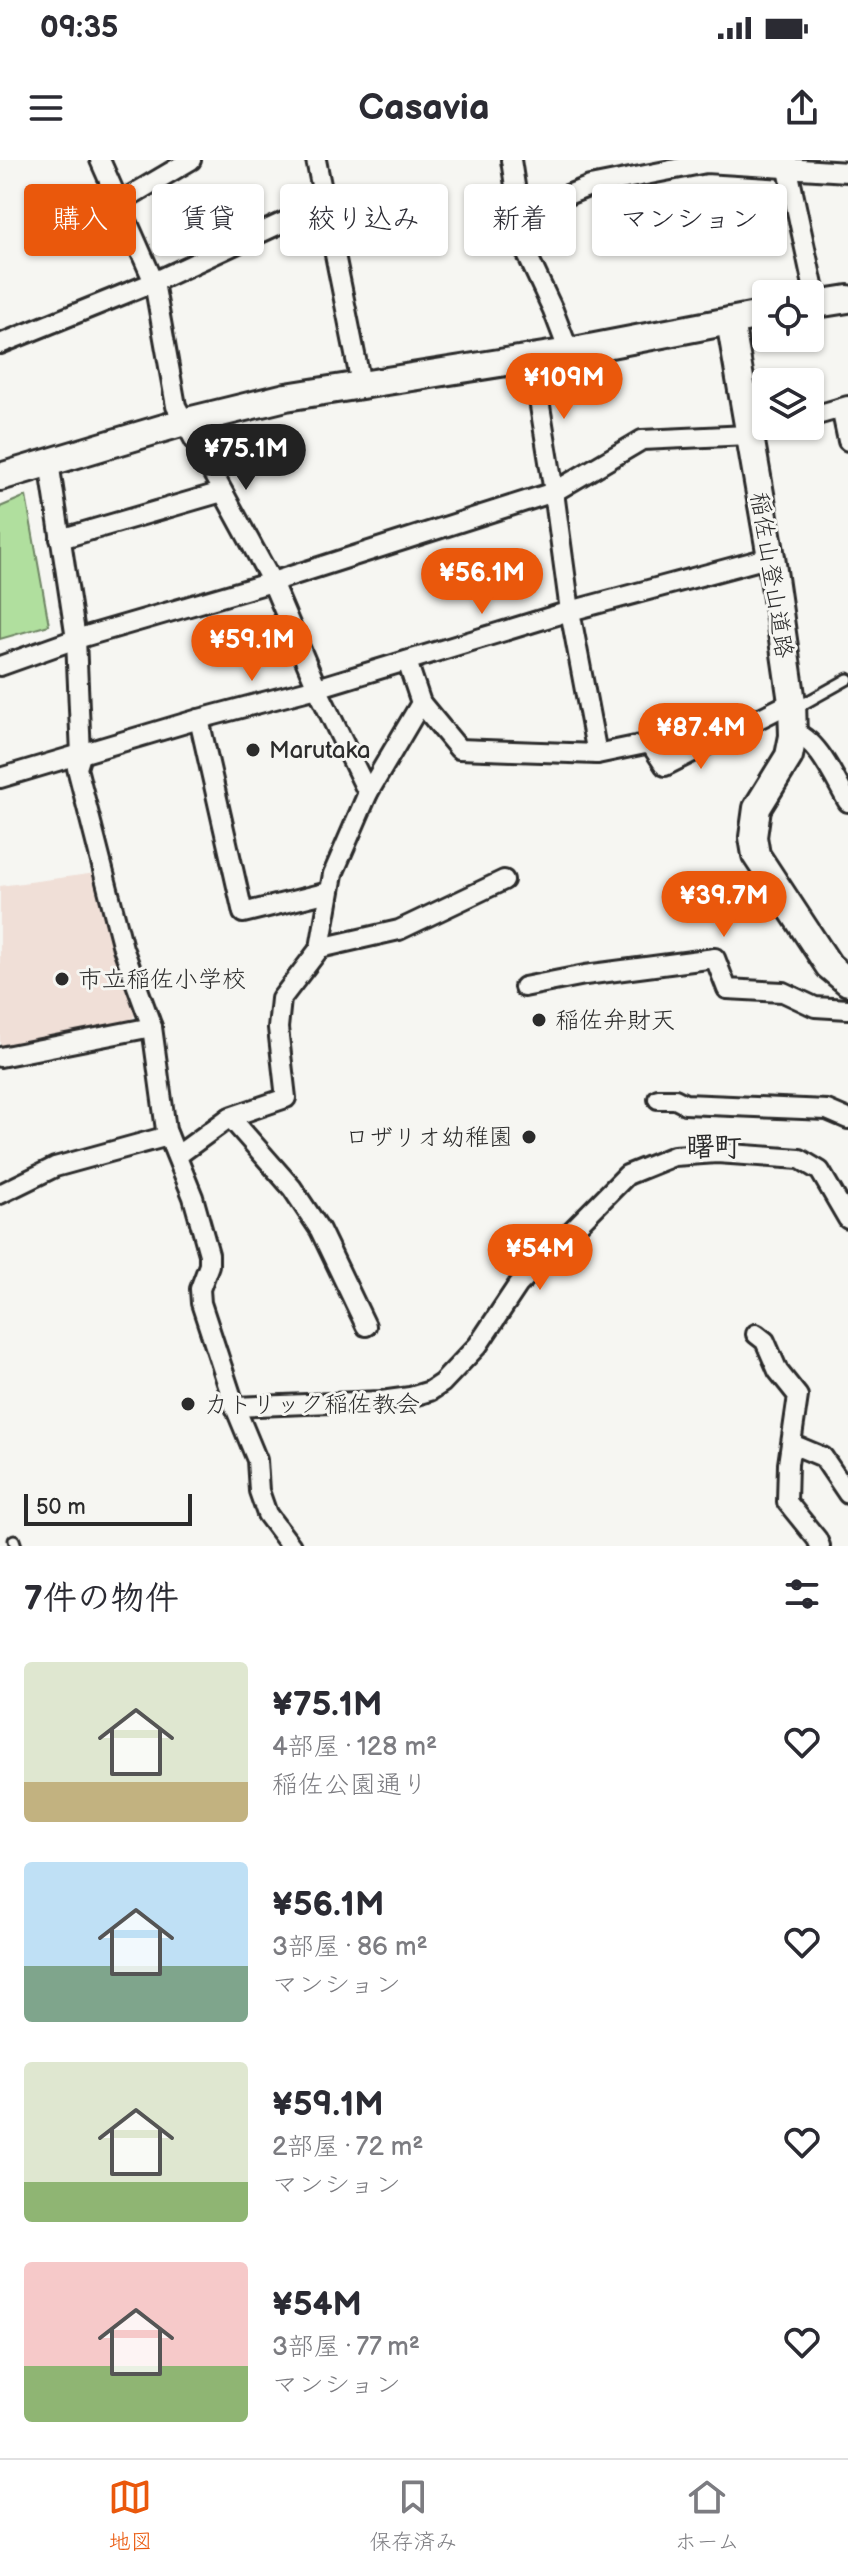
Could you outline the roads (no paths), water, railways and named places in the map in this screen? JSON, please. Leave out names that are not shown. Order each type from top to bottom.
[{"type":"street","points":[[100,160],[110,184]]},
{"type":"street","points":[[136,192],[191,160]]},
{"type":"street","points":[[316,160],[321,184]]},
{"type":"street","points":[[511,160],[515,184]]},
{"type":"street","points":[[576,192],[590,186],[706,163],[788,165],[848,172]]},
{"type":"street","points":[[788,165],[809,280]]},
{"type":"street","points":[[0,344],[154,282],[280,224]]},
{"type":"street","points":[[136,242],[154,282],[176,406],[272,582],[317,688],[368,793]]},
{"type":"street","points":[[336,256],[361,384]]},
{"type":"street","points":[[528,256],[569,352]]},
{"type":"street","points":[[824,303],[848,299]]},
{"type":"street","points":[[0,477],[184,422],[286,397],[569,352],[752,317]]},
{"type":"street","name":"稲佐山登山道路","points":[[730,321],[771,557],[793,715],[789,756],[757,808],[753,837],[756,855],[842,970]]},
{"type":"street","points":[[532,357],[570,611],[597,754]]},
{"type":"street","points":[[824,413],[845,407],[848,441]]},
{"type":"street","points":[[0,666],[76,639],[272,582],[554,492],[642,440],[752,434]]},
{"type":"street","points":[[49,462],[76,639],[81,755],[77,768],[123,948],[152,1027],[168,1136],[193,1197],[209,1254],[209,1265],[200,1289],[201,1303],[235,1407],[257,1460],[259,1491],[267,1514],[291,1546]]},
{"type":"street","points":[[60,539],[222,492]]},
{"type":"street","points":[[0,778],[199,719],[317,688],[570,611],[771,557]]},
{"type":"street","points":[[407,661],[421,703],[459,749],[597,754],[650,743],[665,766],[793,715],[802,734],[812,742],[848,802]]},
{"type":"street","points":[[178,1155],[230,1117],[286,1098],[278,1028],[281,999],[320,948],[333,874],[368,793],[421,703]]},
{"type":"street","points":[[199,719],[243,913],[329,892]]},
{"type":"street","points":[[320,948],[399,930],[504,880]]},
{"type":"street","points":[[524,987],[585,975],[715,958],[727,989],[783,992],[815,1007],[848,1009]]},
{"type":"street","points":[[0,1057],[152,1027]]},
{"type":"street","points":[[658,1099],[675,1099],[685,1104],[827,1110],[848,1119]]},
{"type":"street","points":[[230,1117],[292,1188],[320,1230],[366,1326]]},
{"type":"street","points":[[0,1194],[55,1167],[168,1136]]},
{"type":"street","points":[[235,1407],[381,1401],[430,1391],[442,1383],[478,1345],[518,1285],[627,1175],[674,1156],[717,1153],[800,1159],[820,1171],[848,1219]]},
{"type":"street","points":[[756,1334],[765,1341],[778,1371],[798,1396],[787,1502],[820,1546]]},
{"type":"street","points":[[792,1444],[823,1457],[848,1494]]},
{"type":"lane","points":[[793,715],[848,679]]},
{"type":"place","name":"Marutaka","points":[[253,750]]},
{"type":"place","name":"市立稲佐小学校","points":[[62,979]]},
{"type":"place","name":"稲佐弁財天","points":[[539,1020]]},
{"type":"place","name":"ロザリオ幼稚園","points":[[529,1137]]},
{"type":"place","name":"カトリック稲佐教会","points":[[188,1404]]},
{"type":"district","name":"曙町","points":[[714,1146]]}]
